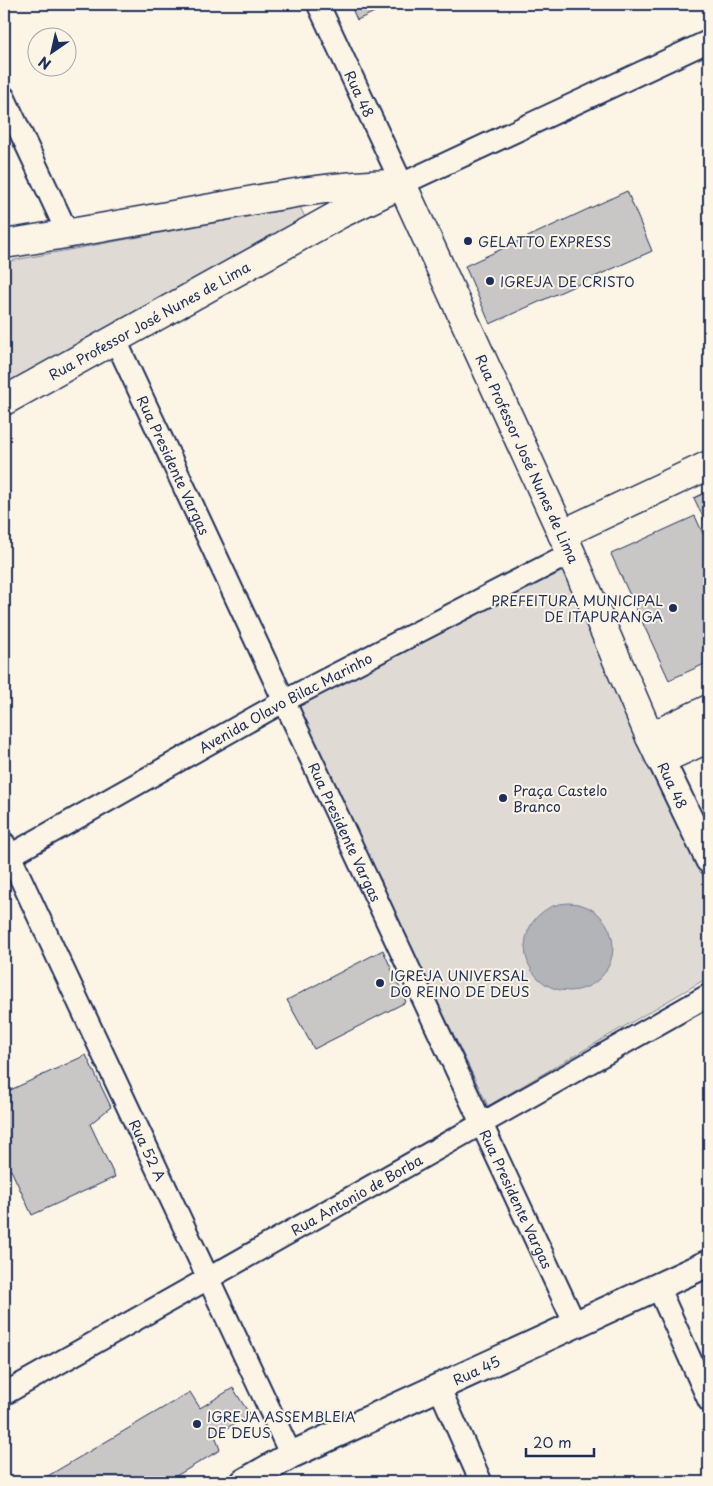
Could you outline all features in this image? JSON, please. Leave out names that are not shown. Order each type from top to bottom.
[{"type":"main road","points":[[4,244],[317,189],[359,184],[402,184]]},
{"type":"main road","name":"Rua Professor José Nunes de Lima","points":[[4,401],[340,214],[402,184],[567,543],[655,748]]},
{"type":"main road","points":[[567,543],[709,465]]},
{"type":"main road","points":[[655,748],[709,710]]},
{"type":"main road","points":[[655,748],[709,738]]},
{"type":"street","name":"Rua 48","points":[[318,4],[402,184]]},
{"type":"street","name":"Rua Professor José Nunes de Lima","points":[[402,184],[709,41]]},
{"type":"street","points":[[4,97],[68,234]]},
{"type":"street","name":"Rua Presidente Vargas","points":[[115,340],[575,1324]]},
{"type":"street","name":"Avenida Olavo Bilac Marinho","points":[[6,853],[567,543]]},
{"type":"street","name":"Rua 48","points":[[655,748],[709,860]]},
{"type":"street","name":"Rua 52 A","points":[[6,853],[291,1455]]},
{"type":"street","name":"Rua Antonio de Borba","points":[[4,1394],[709,995]]},
{"type":"street","name":"Rua 45","points":[[244,1482],[291,1455],[709,1263]]},
{"type":"street","points":[[658,1287],[709,1401]]},
{"type":"street","points":[[439,1387],[481,1482]]},
{"type":"shaded area","points":[[300,207],[308,223],[4,389],[4,262]]},
{"type":"shaded area","name":"Praça Castelo Branco","points":[[563,571],[709,889],[709,977],[488,1106],[295,707],[400,652]]},
{"type":"shaded area","points":[[560,903],[578,903],[594,910],[606,922],[613,938],[613,956],[606,972],[594,984],[578,991],[560,991],[544,984],[532,972],[525,956],[525,938],[532,922],[544,910]]},
{"type":"building","points":[[350,4],[392,4],[357,20]]},
{"type":"building","name":"IGREJA DE CRISTO","points":[[627,191],[652,251],[490,324],[465,266]]},
{"type":"building","points":[[709,491],[709,530],[694,498]]},
{"type":"building","name":"PREFEITURA MUNICIPAL DE ITAPURANGA","points":[[695,516],[709,547],[709,662],[669,680],[611,554]]},
{"type":"building","name":"IGREJA UNIVERSAL DO REINO DE DEUS","points":[[383,950],[406,1002],[314,1049],[287,1000]]},
{"type":"building","points":[[86,1055],[111,1107],[90,1124],[115,1177],[32,1215],[11,1170],[4,1173],[4,1093]]},
{"type":"building","name":"IGREJA ASSEMBLEIA DE DEUS","points":[[233,1388],[250,1415],[215,1435],[220,1450],[166,1482],[49,1482],[46,1477],[190,1392],[200,1408]]},
{"type":"place","name":"GELATTO EXPRESS","points":[[468,241]]},
{"type":"place","name":"IGREJA DE CRISTO","points":[[490,281]]},
{"type":"place","name":"PREFEITURA MUNICIPAL DE ITAPURANGA","points":[[673,608]]},
{"type":"place","name":"Praça Castelo Branco","points":[[503,798]]},
{"type":"place","name":"IGREJA UNIVERSAL DO REINO DE DEUS","points":[[380,983]]},
{"type":"place","name":"IGREJA ASSEMBLEIA DE DEUS","points":[[197,1424]]}]
